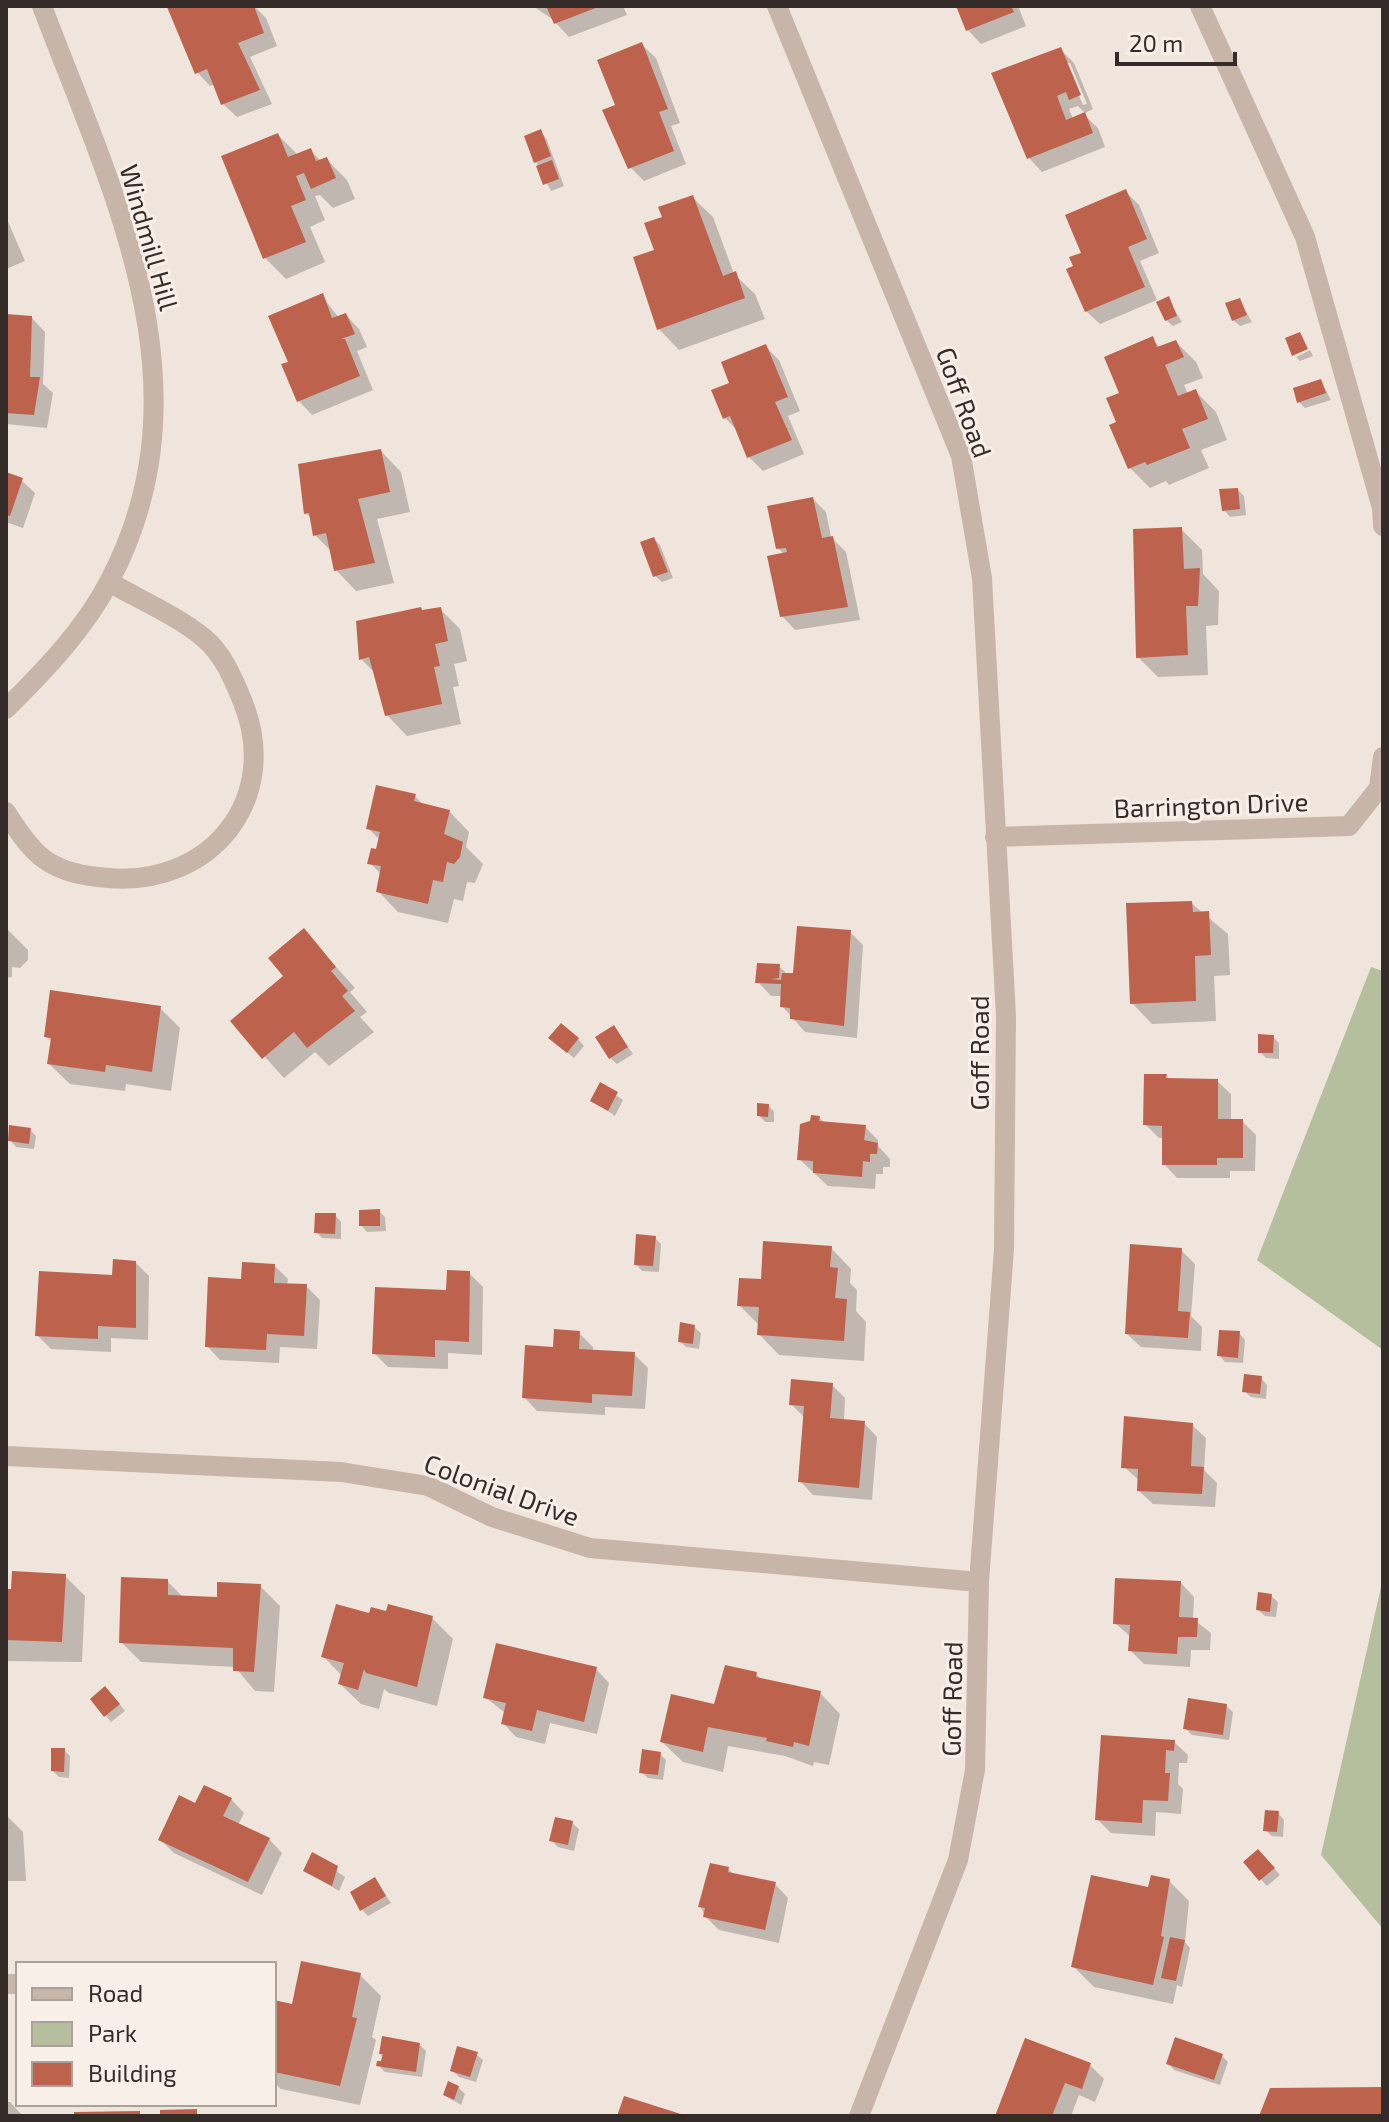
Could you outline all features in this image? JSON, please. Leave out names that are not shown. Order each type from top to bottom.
[{"type":"street","name":"Windmill Hill","points":[[6,709],[51,665],[109,582],[142,499],[155,416],[147,310],[119,204],[42,6]]},
{"type":"street","name":"Goff Road","points":[[777,6],[961,456],[982,578],[1006,1016],[1004,1249],[979,1582],[975,1770],[958,1860],[859,2116]]},
{"type":"street","points":[[1200,6],[1305,237],[1374,478],[1383,526]]},
{"type":"street","points":[[6,812],[44,859],[79,876],[131,880],[177,870],[222,841],[242,811],[256,768],[249,717],[229,670],[205,639],[109,582]]},
{"type":"street","name":"Barrington Drive","points":[[995,837],[1349,826],[1379,788],[1383,757]]},
{"type":"street","name":"Colonial Drive","points":[[6,1456],[341,1472],[428,1486],[492,1517],[590,1548],[979,1582]]},
{"type":"green space","points":[[1371,967],[1383,971],[1383,1350],[1257,1260]]},
{"type":"green space","points":[[1383,1578],[1383,1929],[1321,1855]]},
{"type":"building","points":[[254,6],[264,33],[238,43],[260,90],[221,105],[207,69],[195,74],[167,7]]},
{"type":"building","points":[[546,6],[601,6],[554,24]]},
{"type":"building","points":[[956,6],[1011,6],[1014,12],[966,31]]},
{"type":"building","points":[[642,42],[668,109],[659,112],[674,151],[628,169],[602,110],[615,105],[597,60]]},
{"type":"building","points":[[1061,47],[1081,95],[1069,100],[1066,92],[1057,96],[1066,120],[1085,112],[1093,133],[1027,159],[991,73]]},
{"type":"building","points":[[541,129],[551,156],[534,163],[524,136]]},
{"type":"building","points":[[278,133],[288,157],[311,148],[316,161],[327,157],[336,178],[311,189],[304,173],[296,176],[306,200],[291,206],[306,242],[263,259],[221,156]]},
{"type":"building","points":[[552,160],[559,179],[543,185],[536,166]]},
{"type":"building","points":[[1126,189],[1147,239],[1128,247],[1145,287],[1085,312],[1066,269],[1073,266],[1069,257],[1081,253],[1065,215]]},
{"type":"building","points":[[693,195],[723,276],[736,271],[745,298],[657,330],[633,257],[654,250],[644,223],[662,217],[658,207]]},
{"type":"building","points":[[323,293],[332,318],[346,313],[355,334],[341,339],[345,339],[360,376],[297,402],[281,364],[288,362],[268,316]]},
{"type":"building","points":[[1169,296],[1177,316],[1165,321],[1156,302]]},
{"type":"building","points":[[1240,298],[1247,315],[1232,321],[1225,303]]},
{"type":"building","points":[[6,314],[32,316],[30,377],[40,377],[34,415],[6,413]]},
{"type":"building","points":[[1300,332],[1308,349],[1292,356],[1285,338]]},
{"type":"building","points":[[1153,336],[1157,347],[1176,340],[1184,357],[1165,365],[1178,396],[1196,389],[1208,419],[1182,429],[1190,448],[1128,469],[1109,425],[1116,422],[1106,398],[1119,393],[1104,357]]},
{"type":"building","points":[[766,344],[788,397],[775,402],[792,440],[747,458],[730,416],[723,419],[711,390],[729,383],[721,362]]},
{"type":"building","points":[[1321,379],[1326,393],[1297,403],[1293,388]]},
{"type":"building","points":[[381,449],[390,492],[358,499],[375,563],[334,571],[326,533],[313,536],[309,513],[304,514],[298,464]]},
{"type":"building","points":[[6,472],[23,478],[10,516],[6,515]]},
{"type":"building","points":[[1238,488],[1240,509],[1222,511],[1219,489]]},
{"type":"building","points":[[813,497],[822,538],[833,536],[848,607],[780,617],[767,556],[787,552],[786,548],[776,549],[767,506]]},
{"type":"building","points":[[1182,527],[1184,569],[1200,568],[1198,606],[1186,606],[1188,655],[1136,658],[1133,529]]},
{"type":"building","points":[[654,537],[668,572],[653,577],[640,542]]},
{"type":"building","points":[[421,607],[422,610],[441,607],[448,641],[435,644],[440,666],[434,667],[442,704],[385,716],[369,657],[359,660],[356,621]]},
{"type":"building","points":[[376,785],[416,794],[414,801],[450,810],[444,834],[463,842],[460,857],[454,864],[447,862],[443,882],[433,880],[428,904],[376,892],[381,866],[367,864],[371,848],[376,849],[380,832],[366,829]]},
{"type":"building","points":[[1192,901],[1193,912],[1209,911],[1211,955],[1195,956],[1196,1001],[1130,1004],[1126,903]]},
{"type":"building","points":[[797,926],[851,930],[844,1026],[790,1019],[790,1008],[780,1007],[781,984],[755,983],[757,963],[780,964],[779,978],[771,979],[781,980],[782,973],[793,973]]},
{"type":"building","points":[[304,928],[336,967],[331,971],[348,991],[342,996],[355,1011],[307,1048],[294,1032],[262,1059],[230,1021],[283,976],[268,958]]},
{"type":"building","points":[[50,990],[161,1006],[152,1072],[106,1065],[105,1072],[47,1064],[51,1038],[44,1037]]},
{"type":"building","points":[[561,1023],[579,1038],[567,1053],[548,1038]]},
{"type":"building","points":[[614,1025],[628,1047],[609,1059],[595,1037]]},
{"type":"building","points":[[1258,1034],[1274,1035],[1273,1053],[1258,1053]]},
{"type":"building","points":[[1144,1074],[1167,1074],[1166,1078],[1218,1079],[1218,1119],[1243,1119],[1243,1158],[1217,1158],[1217,1165],[1162,1165],[1162,1126],[1143,1125]]},
{"type":"building","points":[[600,1082],[618,1092],[608,1111],[590,1101]]},
{"type":"building","points":[[757,1103],[769,1104],[768,1117],[757,1116]]},
{"type":"building","points":[[811,1115],[820,1116],[819,1121],[866,1125],[864,1140],[878,1143],[877,1154],[870,1154],[870,1162],[863,1161],[862,1177],[813,1173],[813,1161],[797,1160],[800,1124],[810,1121]]},
{"type":"building","points":[[9,1125],[31,1128],[29,1144],[8,1141]]},
{"type":"building","points":[[380,1209],[380,1226],[359,1226],[359,1210]]},
{"type":"building","points":[[315,1213],[336,1213],[335,1234],[314,1233]]},
{"type":"building","points":[[636,1234],[656,1236],[653,1266],[634,1265]]},
{"type":"building","points":[[763,1241],[832,1246],[830,1267],[838,1268],[835,1298],[847,1299],[844,1341],[757,1335],[759,1307],[737,1306],[739,1278],[761,1279]]},
{"type":"building","points":[[1130,1244],[1182,1248],[1178,1311],[1190,1312],[1188,1338],[1125,1334]]},
{"type":"building","points":[[113,1259],[136,1261],[136,1328],[98,1326],[98,1339],[35,1336],[39,1271],[112,1275]]},
{"type":"building","points":[[242,1262],[275,1264],[274,1283],[307,1284],[304,1336],[267,1334],[266,1350],[205,1347],[208,1277],[241,1279]]},
{"type":"building","points":[[447,1270],[470,1271],[469,1342],[435,1340],[435,1357],[372,1354],[375,1287],[446,1290]]},
{"type":"building","points":[[680,1322],[695,1325],[693,1344],[678,1342]]},
{"type":"building","points":[[554,1329],[580,1331],[579,1349],[635,1352],[632,1396],[592,1394],[592,1403],[522,1398],[525,1345],[553,1347]]},
{"type":"building","points":[[1219,1330],[1240,1331],[1238,1358],[1217,1356]]},
{"type":"building","points":[[1244,1374],[1262,1376],[1260,1394],[1242,1392]]},
{"type":"building","points":[[791,1379],[833,1383],[830,1418],[865,1421],[859,1488],[798,1482],[804,1406],[789,1405]]},
{"type":"building","points":[[1124,1416],[1193,1423],[1191,1466],[1204,1467],[1202,1494],[1137,1491],[1138,1469],[1121,1468]]},
{"type":"building","points":[[12,1571],[66,1574],[62,1642],[6,1640],[6,1589],[11,1589]]},
{"type":"building","points":[[121,1577],[168,1579],[168,1595],[217,1597],[217,1582],[261,1584],[254,1672],[233,1671],[233,1648],[119,1643]]},
{"type":"building","points":[[1115,1578],[1181,1581],[1179,1617],[1198,1618],[1197,1637],[1178,1637],[1177,1654],[1128,1651],[1130,1625],[1113,1624]]},
{"type":"building","points":[[1258,1592],[1272,1594],[1270,1612],[1256,1610]]},
{"type":"building","points":[[336,1604],[369,1613],[371,1607],[386,1611],[388,1604],[433,1616],[417,1687],[366,1673],[364,1669],[358,1690],[338,1684],[344,1663],[321,1657]]},
{"type":"building","points":[[496,1643],[597,1667],[584,1722],[537,1710],[532,1731],[501,1724],[506,1703],[483,1698]]},
{"type":"building","points":[[725,1665],[757,1672],[756,1677],[821,1691],[809,1746],[794,1742],[793,1747],[766,1741],[767,1738],[708,1727],[703,1752],[660,1742],[671,1694],[714,1704]]},
{"type":"building","points":[[105,1686],[120,1704],[104,1717],[90,1699]]},
{"type":"building","points":[[1188,1698],[1227,1704],[1223,1735],[1183,1729]]},
{"type":"building","points":[[1101,1735],[1175,1740],[1174,1751],[1166,1750],[1165,1773],[1170,1773],[1168,1801],[1143,1800],[1142,1823],[1095,1820]]},
{"type":"building","points":[[51,1748],[65,1748],[64,1772],[51,1771]]},
{"type":"building","points":[[642,1749],[661,1752],[658,1775],[639,1773]]},
{"type":"building","points":[[204,1785],[232,1798],[223,1816],[270,1838],[248,1882],[158,1840],[179,1795],[195,1803]]},
{"type":"building","points":[[1265,1810],[1279,1811],[1277,1832],[1263,1831]]},
{"type":"building","points":[[555,1817],[573,1821],[568,1845],[549,1841]]},
{"type":"building","points":[[1258,1849],[1275,1868],[1259,1881],[1243,1862]]},
{"type":"building","points":[[312,1852],[338,1866],[332,1886],[303,1871]]},
{"type":"building","points":[[710,1863],[729,1867],[728,1872],[776,1882],[765,1930],[703,1917],[705,1908],[698,1907]]},
{"type":"building","points":[[1091,1875],[1148,1887],[1151,1875],[1170,1879],[1161,1936],[1164,1937],[1153,1985],[1071,1967]]},
{"type":"building","points":[[375,1877],[386,1896],[360,1911],[350,1892]]},
{"type":"building","points":[[1170,1937],[1185,1940],[1176,1981],[1161,1978]]},
{"type":"building","points":[[301,1961],[361,1973],[352,2017],[357,2018],[340,2086],[276,2072],[276,2000],[292,2004]]},
{"type":"building","points":[[382,2036],[420,2043],[416,2072],[376,2066],[383,2054],[379,2054]]},
{"type":"building","points":[[1175,2037],[1223,2054],[1214,2080],[1166,2064]]},
{"type":"building","points":[[1025,2038],[1091,2063],[1082,2089],[1065,2083],[1052,2116],[995,2116]]},
{"type":"building","points":[[457,2046],[478,2052],[470,2077],[450,2071]]},
{"type":"building","points":[[448,2081],[459,2086],[454,2100],[443,2095]]},
{"type":"building","points":[[1383,2087],[1383,2116],[1259,2116],[1270,2088]]},
{"type":"building","points":[[624,2096],[684,2115],[684,2116],[617,2116]]},
{"type":"building","points":[[197,2109],[197,2116],[160,2116],[160,2110]]},
{"type":"building","points":[[140,2111],[140,2116],[74,2116],[74,2112]]}]
